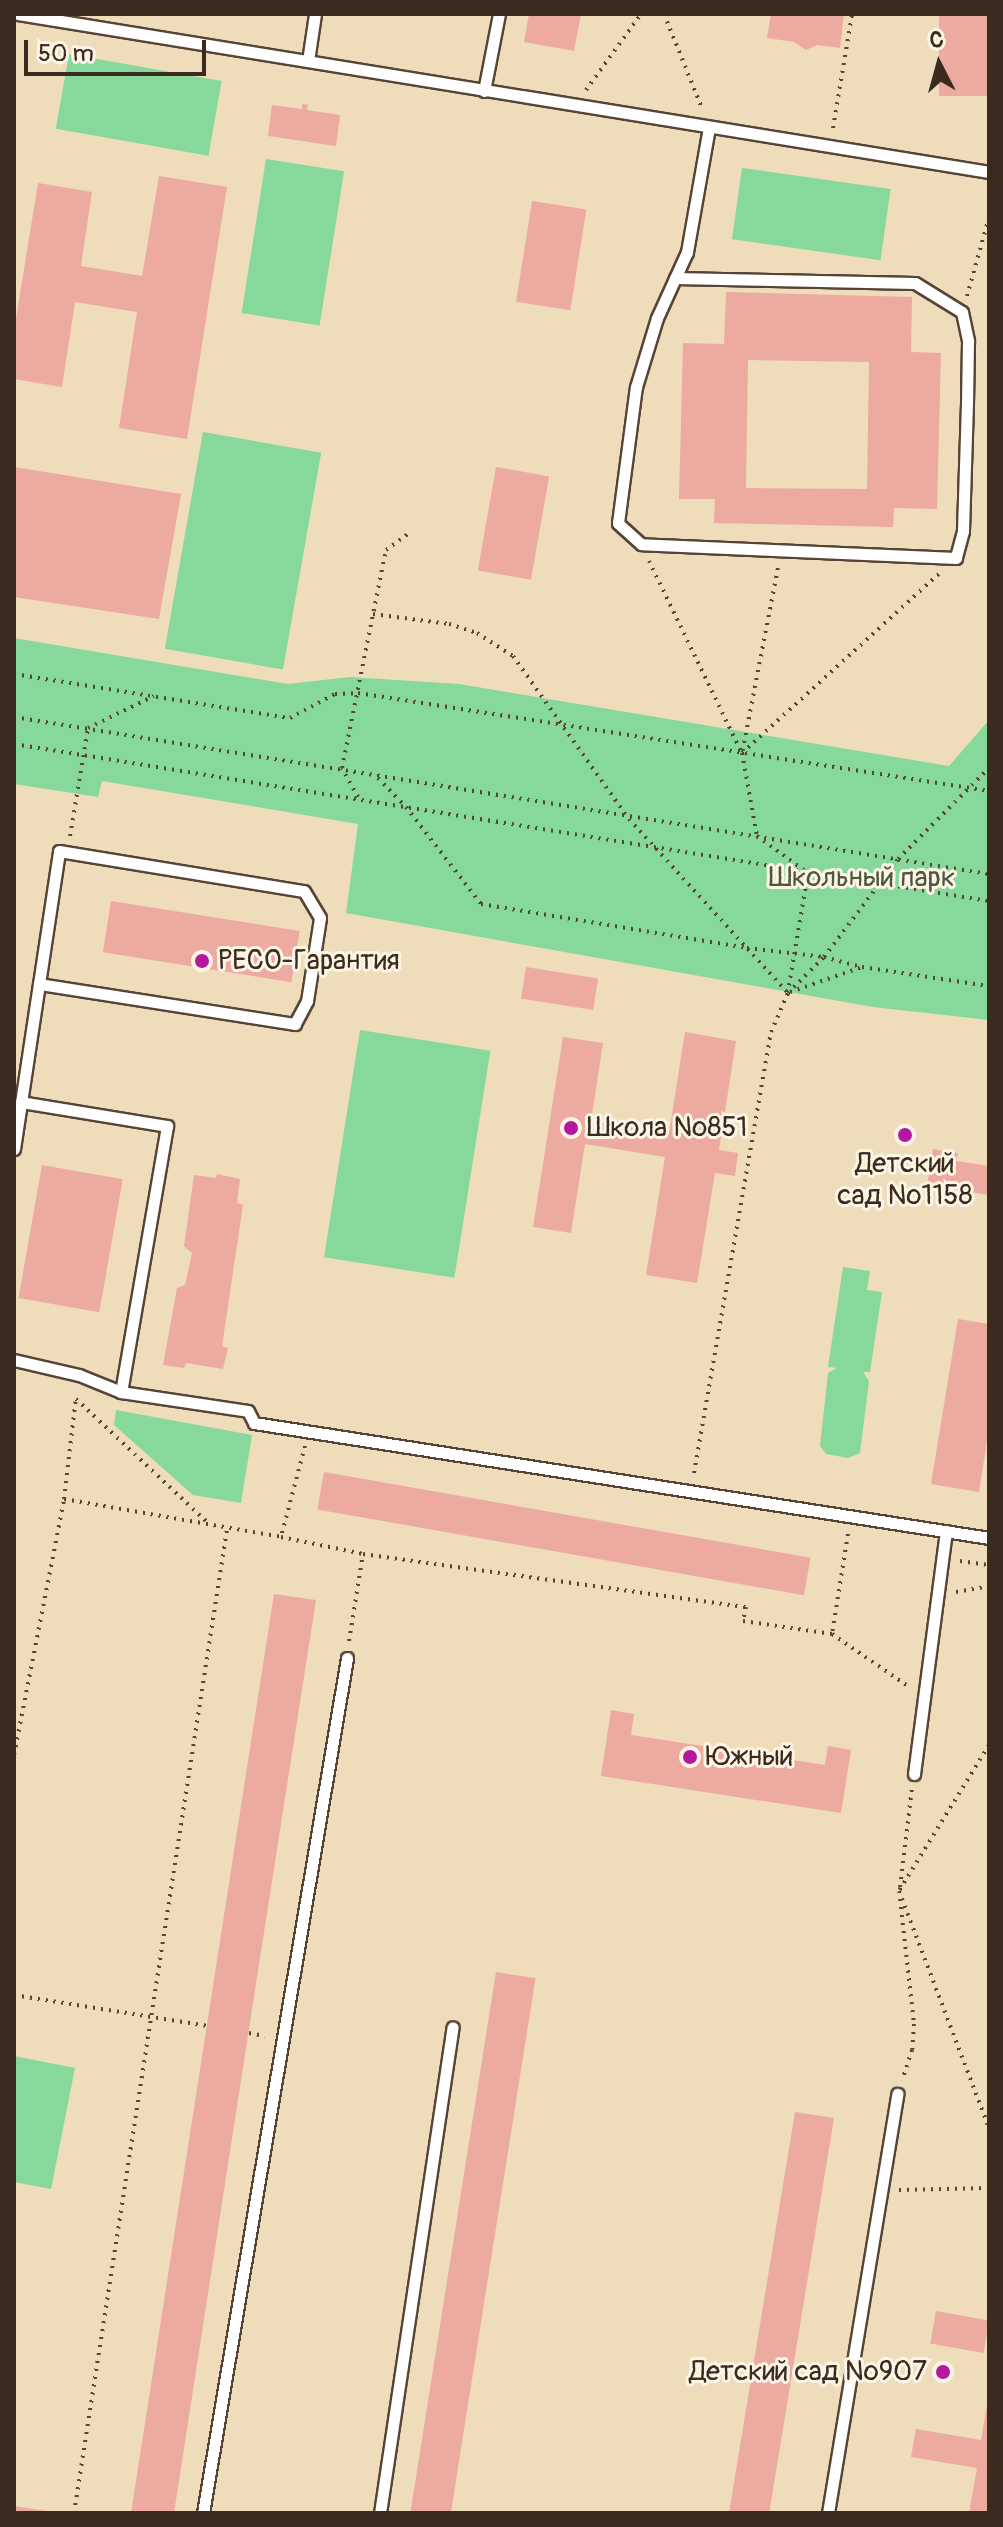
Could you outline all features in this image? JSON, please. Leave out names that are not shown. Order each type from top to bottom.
[{"type":"lane","points":[[18,14],[989,172]]},
{"type":"lane","points":[[308,61],[315,14]]},
{"type":"lane","points":[[484,91],[499,14]]},
{"type":"lane","points":[[675,278],[915,283],[962,312],[968,341],[967,403],[963,531],[956,558],[641,544],[618,523],[636,387],[657,318],[675,278],[687,252],[709,127]]},
{"type":"lane","points":[[14,1149],[59,851],[304,891],[320,918],[307,1001],[295,1024],[39,984]]},
{"type":"lane","points":[[21,1102],[167,1126],[121,1392]]},
{"type":"lane","points":[[14,1360],[79,1375],[121,1392],[248,1411],[254,1423],[989,1538]]},
{"type":"lane","points":[[914,1774],[946,1531]]},
{"type":"lane","points":[[203,2513],[347,1658]]},
{"type":"lane","points":[[380,2513],[453,2027]]},
{"type":"lane","points":[[828,2513],[897,2094]]},
{"type":"path","points":[[575,105],[641,14]]},
{"type":"path","points":[[664,14],[709,127]]},
{"type":"path","points":[[830,147],[852,14]]},
{"type":"path","points":[[962,312],[989,217]]},
{"type":"path","points":[[358,797],[342,768],[386,550],[409,533]]},
{"type":"path","points":[[641,544],[742,753],[757,836],[808,873]]},
{"type":"path","points":[[742,753],[782,550]]},
{"type":"path","points":[[742,753],[956,558]]},
{"type":"path","points":[[373,614],[449,624],[494,642],[523,667],[629,819],[788,993]]},
{"type":"path","points":[[14,674],[290,718],[335,694],[358,693],[989,791]]},
{"type":"path","points":[[88,728],[154,696]]},
{"type":"path","points":[[14,717],[342,768],[377,777],[629,819],[757,836],[989,874]]},
{"type":"path","points":[[59,851],[72,833],[88,728]]},
{"type":"path","points":[[14,744],[989,901]]},
{"type":"path","points":[[788,993],[824,957],[898,859],[989,768]]},
{"type":"path","points":[[377,777],[406,807],[481,904],[989,986]]},
{"type":"path","points":[[692,1492],[771,1032],[788,993],[808,873]]},
{"type":"path","points":[[788,993],[862,967]]},
{"type":"path","points":[[14,1755],[64,1499],[79,1375]]},
{"type":"path","points":[[76,1399],[211,1526]]},
{"type":"path","points":[[281,1537],[308,1432]]},
{"type":"path","points":[[64,1499],[363,1554],[746,1607],[743,1621],[832,1634],[925,1697]]},
{"type":"path","points":[[832,1634],[851,1516]]},
{"type":"path","points":[[74,2513],[227,1529]]},
{"type":"path","points":[[347,1658],[363,1554]]},
{"type":"path","points":[[942,1559],[989,1565]]},
{"type":"path","points":[[937,1596],[989,1586]]},
{"type":"path","points":[[899,1891],[989,1745]]},
{"type":"path","points":[[897,2094],[912,2050],[914,2024],[899,1891],[914,1774]]},
{"type":"path","points":[[899,1891],[989,2128]]},
{"type":"path","points":[[14,1995],[207,2026]]},
{"type":"path","points":[[881,2190],[989,2188]]},
{"type":"green space","points":[[69,54],[222,81],[208,156],[56,129]]},
{"type":"green space","points":[[266,159],[344,171],[320,325],[242,313]]},
{"type":"green space","points":[[742,168],[891,189],[881,260],[732,239]]},
{"type":"green space","points":[[203,432],[321,453],[283,669],[165,649]]},
{"type":"green space","name":"Школьный парк","points":[[14,638],[288,684],[350,677],[459,684],[949,766],[989,720],[989,1020],[873,1007],[346,913],[358,824],[102,781],[98,797],[14,784]]},
{"type":"green space","points":[[360,1030],[490,1051],[454,1278],[324,1257]]},
{"type":"green space","points":[[843,1267],[870,1271],[867,1290],[882,1292],[870,1372],[863,1372],[869,1381],[860,1453],[848,1458],[826,1454],[820,1446],[828,1373],[837,1368],[828,1367]]},
{"type":"green space","points":[[116,1410],[252,1435],[241,1503],[193,1495],[114,1425]]},
{"type":"green space","points":[[14,2056],[75,2068],[51,2189],[14,2182]]},
{"type":"building","points":[[529,14],[581,14],[574,51],[524,42]]},
{"type":"building","points":[[771,14],[844,14],[840,48],[817,45],[806,50],[794,42],[767,38]]},
{"type":"building","points":[[939,14],[989,14],[989,96],[939,96]]},
{"type":"building","points":[[302,104],[308,105],[307,110],[340,115],[336,146],[268,136],[272,105],[302,109]]},
{"type":"building","points":[[159,176],[227,187],[187,439],[119,428],[137,312],[75,302],[62,387],[14,379],[14,331],[38,183],[92,192],[81,266],[142,276]]},
{"type":"building","points":[[532,201],[586,210],[570,310],[516,302]]},
{"type":"building","points":[[726,292],[912,297],[911,352],[941,353],[937,509],[894,508],[893,527],[714,523],[715,499],[679,499],[683,343],[724,344]],"holes":[[[748,360],[869,362],[867,489],[746,488]]]},
{"type":"building","points":[[14,467],[181,494],[159,619],[14,597]]},
{"type":"building","points":[[496,467],[549,476],[531,580],[478,570]]},
{"type":"building","points":[[111,901],[300,931],[292,982],[103,952]]},
{"type":"building","points":[[526,967],[598,978],[593,1010],[521,999]]},
{"type":"building","points":[[685,1032],[736,1041],[719,1150],[738,1153],[735,1176],[715,1173],[697,1283],[646,1275],[665,1157],[585,1144],[571,1233],[533,1227],[563,1037],[603,1043],[591,1121],[669,1133]]},
{"type":"building","points":[[933,1149],[958,1153],[956,1161],[989,1166],[989,1195],[927,1185]]},
{"type":"building","points":[[42,1165],[123,1179],[99,1312],[19,1298]]},
{"type":"building","points":[[217,1174],[240,1179],[237,1203],[243,1205],[222,1346],[228,1348],[223,1369],[186,1363],[184,1368],[163,1365],[177,1288],[185,1285],[192,1253],[184,1246],[194,1175],[216,1178]]},
{"type":"building","points":[[958,1319],[989,1324],[989,1428],[979,1492],[931,1484]]},
{"type":"building","points":[[324,1472],[810,1558],[804,1595],[317,1509]]},
{"type":"building","points":[[274,1594],[316,1600],[174,2513],[131,2513]]},
{"type":"building","name":"Южный","points":[[611,1710],[634,1714],[631,1735],[825,1765],[828,1746],[851,1750],[841,1813],[601,1776]]},
{"type":"building","points":[[496,1972],[536,1978],[451,2513],[410,2513]]},
{"type":"building","points":[[795,2112],[834,2118],[771,2502],[769,2513],[729,2513]]},
{"type":"building","points":[[936,2311],[989,2320],[983,2353],[930,2343]]},
{"type":"building","points":[[987,2405],[989,2513],[969,2513],[977,2468],[911,2457],[916,2429],[981,2440]]},
{"type":"building","points":[[14,2506],[47,2511],[47,2513],[14,2513]]},
{"type":"place","name":"РЕСО-Гарантия","points":[[202,961]]},
{"type":"place","name":"Школа №851","points":[[571,1128]]},
{"type":"place","name":"Детский сад №1158","points":[[905,1135]]},
{"type":"place","name":"Южный","points":[[690,1757]]},
{"type":"place","name":"Детский сад №907","points":[[943,2372]]}]
